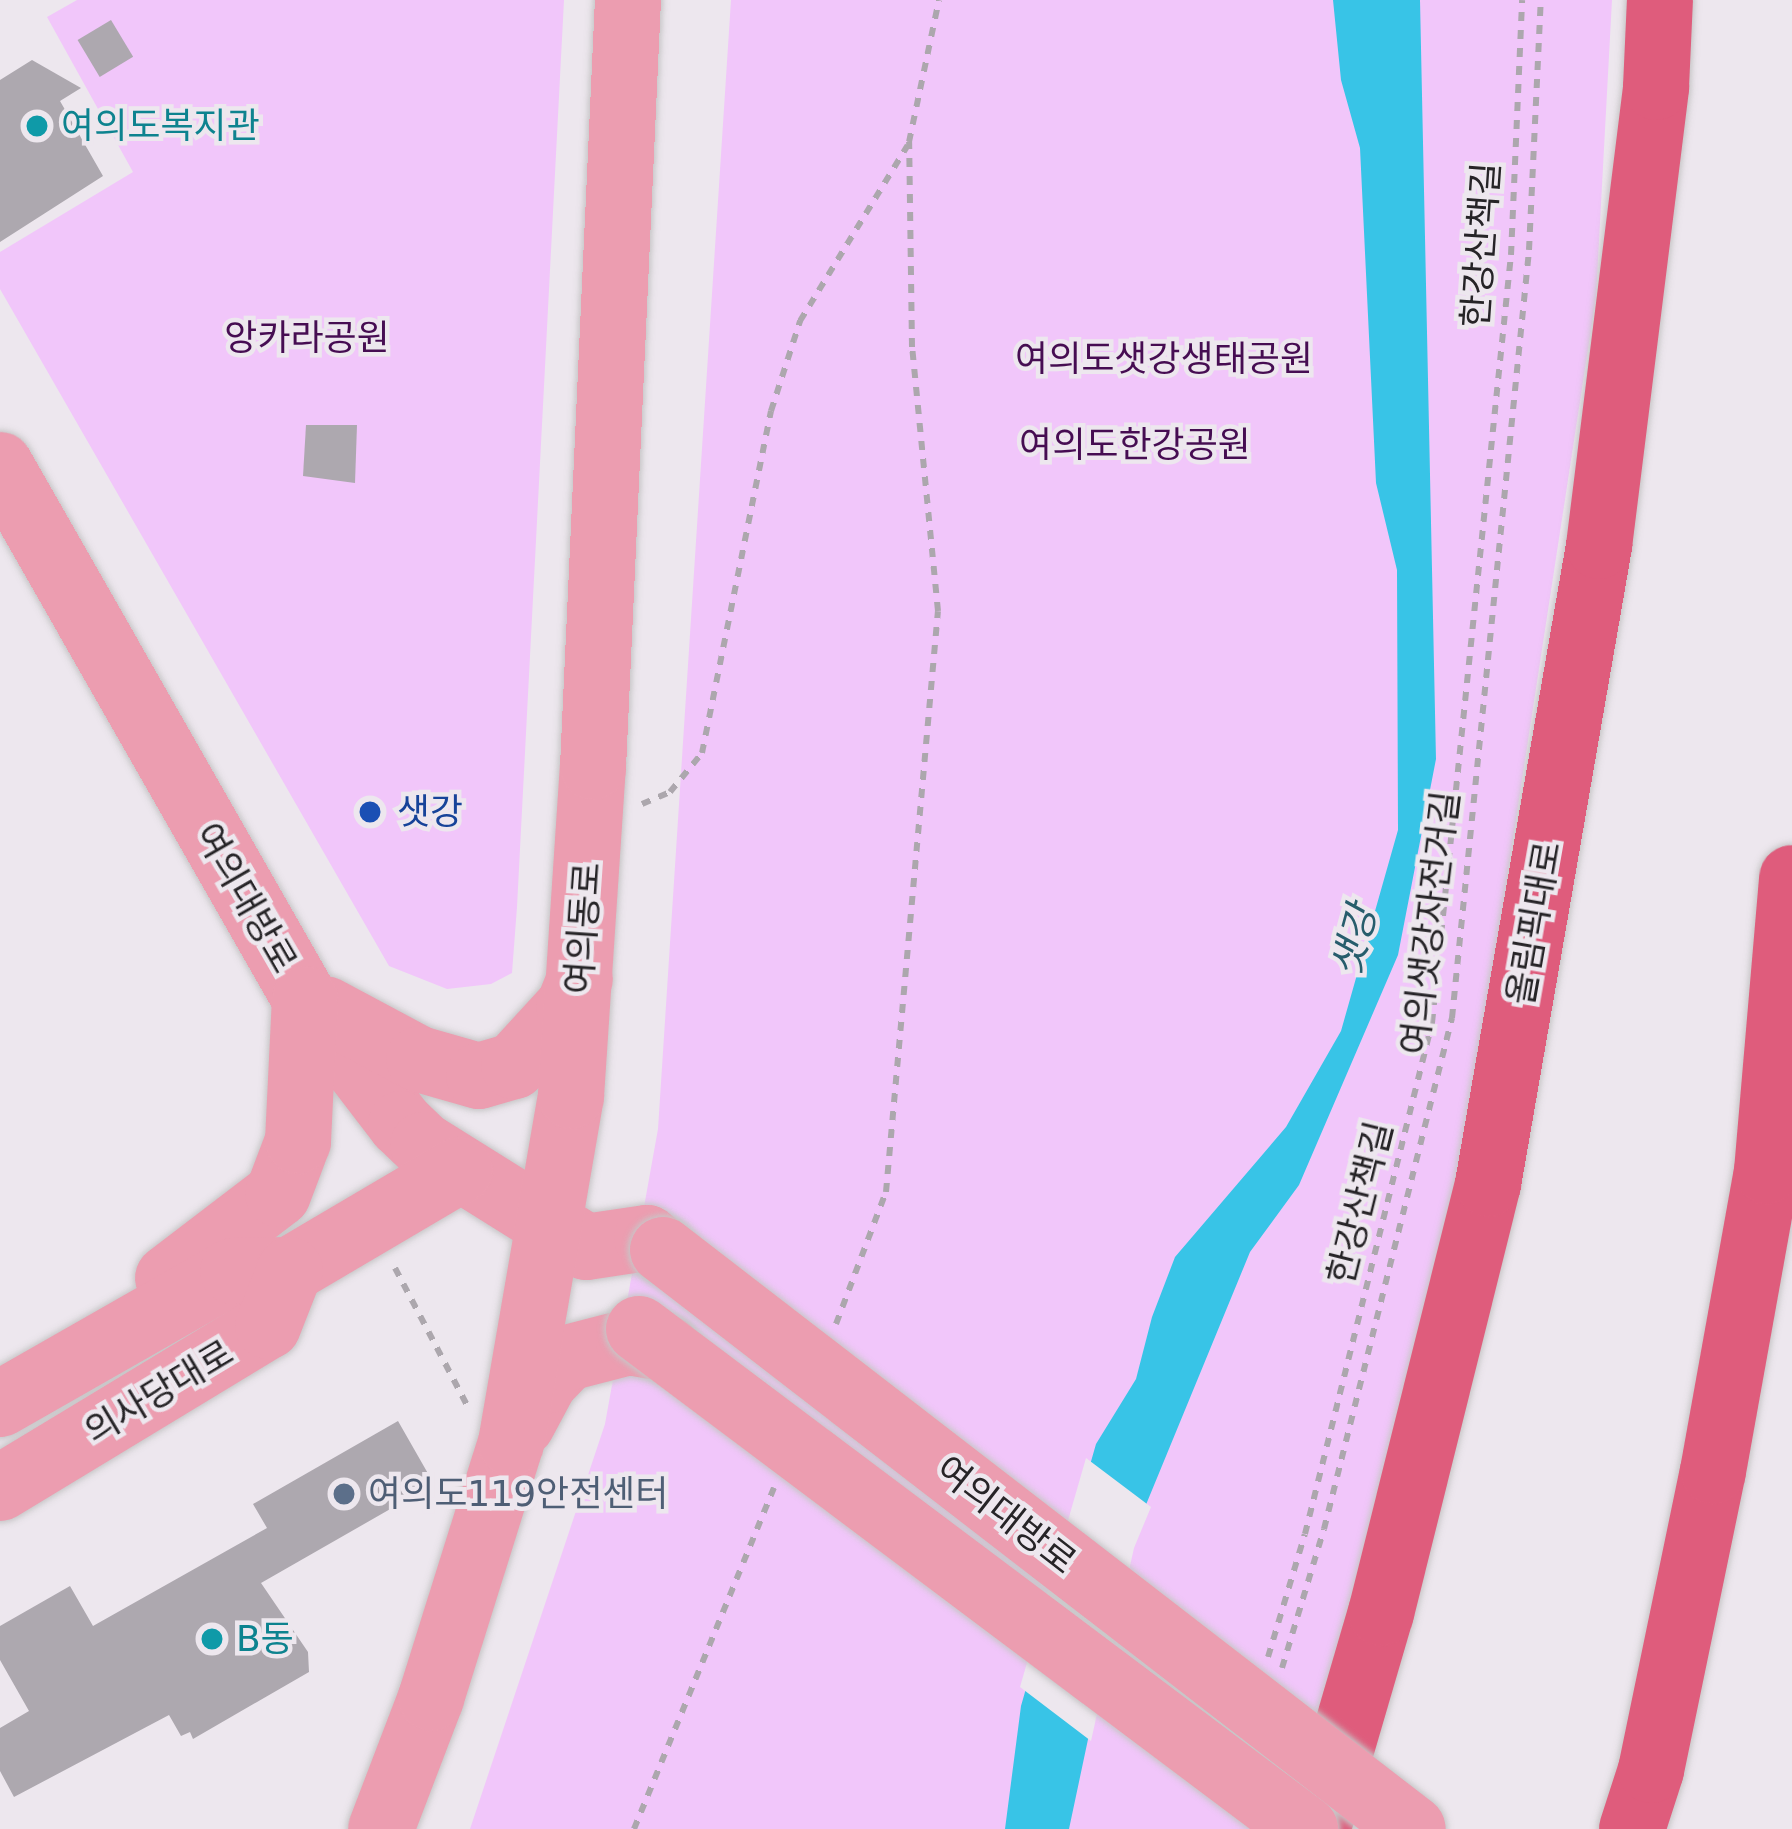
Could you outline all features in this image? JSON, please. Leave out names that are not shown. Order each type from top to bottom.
[{"type":"highway","name":"올림픽대로","points":[[1318,1829],[1381,1613],[1488,1184],[1600,546],[1656,87],[1660,0]]},
{"type":"highway","points":[[1632,1829],[1651,1770],[1713,1471],[1767,1171],[1792,878]]},
{"type":"main road","name":"여의동로","points":[[381,1829],[430,1698],[490,1426],[566,1236],[628,0]]},
{"type":"main road","name":"여의대방로","points":[[0,465],[305,1000],[401,1124],[460,1170],[566,1236],[605,1303],[645,1340],[1305,1829]]},
{"type":"main road","points":[[154,1315],[168,1277],[278,1194],[298,1141],[305,1000],[419,1059],[479,1076],[514,1066],[569,1006],[581,976]]},
{"type":"main road","name":"의사당대로","points":[[0,1404],[233,1271],[290,1270],[460,1170]]},
{"type":"main road","name":"여의대방로","points":[[566,1236],[647,1238],[1413,1829]]},
{"type":"main road","name":"의사당대로","points":[[0,1488],[268,1326],[290,1270]]},
{"type":"main road","points":[[490,1426],[567,1358],[645,1340]]},
{"type":"path","points":[[828,1345],[886,1192],[938,611],[912,347],[909,142],[939,0]]},
{"type":"path","name":"한강산책길","points":[[1266,1666],[1305,1534],[1432,1023],[1510,255],[1522,0]]},
{"type":"path","name":"여의샛강자전거길","points":[[1278,1682],[1324,1528],[1452,1018],[1529,250],[1540,0]]},
{"type":"path","points":[[590,828],[670,792],[703,753],[771,411],[800,321],[909,142]]},
{"type":"path","points":[[371,1222],[490,1426]]},
{"type":"path","points":[[634,1829],[778,1476]]},
{"type":"green space","name":"앙카라공원","points":[[77,0],[564,0],[517,907],[512,973],[491,984],[447,989],[389,966],[0,289],[0,252],[133,172],[47,17]]},
{"type":"green space","name":"여의도한강공원","points":[[731,0],[1612,0],[1596,297],[1442,1302],[1288,1829],[470,1829],[605,1424],[658,1129]]},
{"type":"water","points":[[1333,0],[1420,0],[1436,759],[1398,955],[1299,1185],[1250,1252],[1129,1546],[1069,1829],[1005,1829],[1021,1706],[1096,1444],[1136,1379],[1152,1317],[1175,1257],[1286,1127],[1341,1031],[1398,830],[1397,570],[1376,483],[1360,148],[1341,80]]},
{"type":"pier","points":[[1086,1458],[1151,1507],[1134,1548],[1091,1741],[1020,1687]]},
{"type":"building","points":[[111,20],[133,57],[100,77],[78,40]]},
{"type":"building","name":"여의도복지관","points":[[32,60],[81,88],[60,101],[103,176],[0,242],[0,80]]},
{"type":"building","points":[[306,425],[357,425],[355,483],[303,476]]},
{"type":"building","points":[[398,1421],[434,1484],[261,1583],[308,1652],[309,1672],[193,1739],[190,1732],[181,1736],[169,1715],[14,1797],[0,1771],[0,1728],[29,1711],[0,1660],[0,1626],[70,1586],[93,1626],[267,1528],[253,1504]]},
{"type":"place","name":"여의도복지관","points":[[37,126]]},
{"type":"place","name":"샛강","points":[[370,812]]},
{"type":"place","name":"여의도119안전센터","points":[[344,1494]]},
{"type":"place","name":"B동","points":[[212,1639]]},
{"type":"park label","name":"여의도샛강생태공원","points":[[1164,359]]}]
